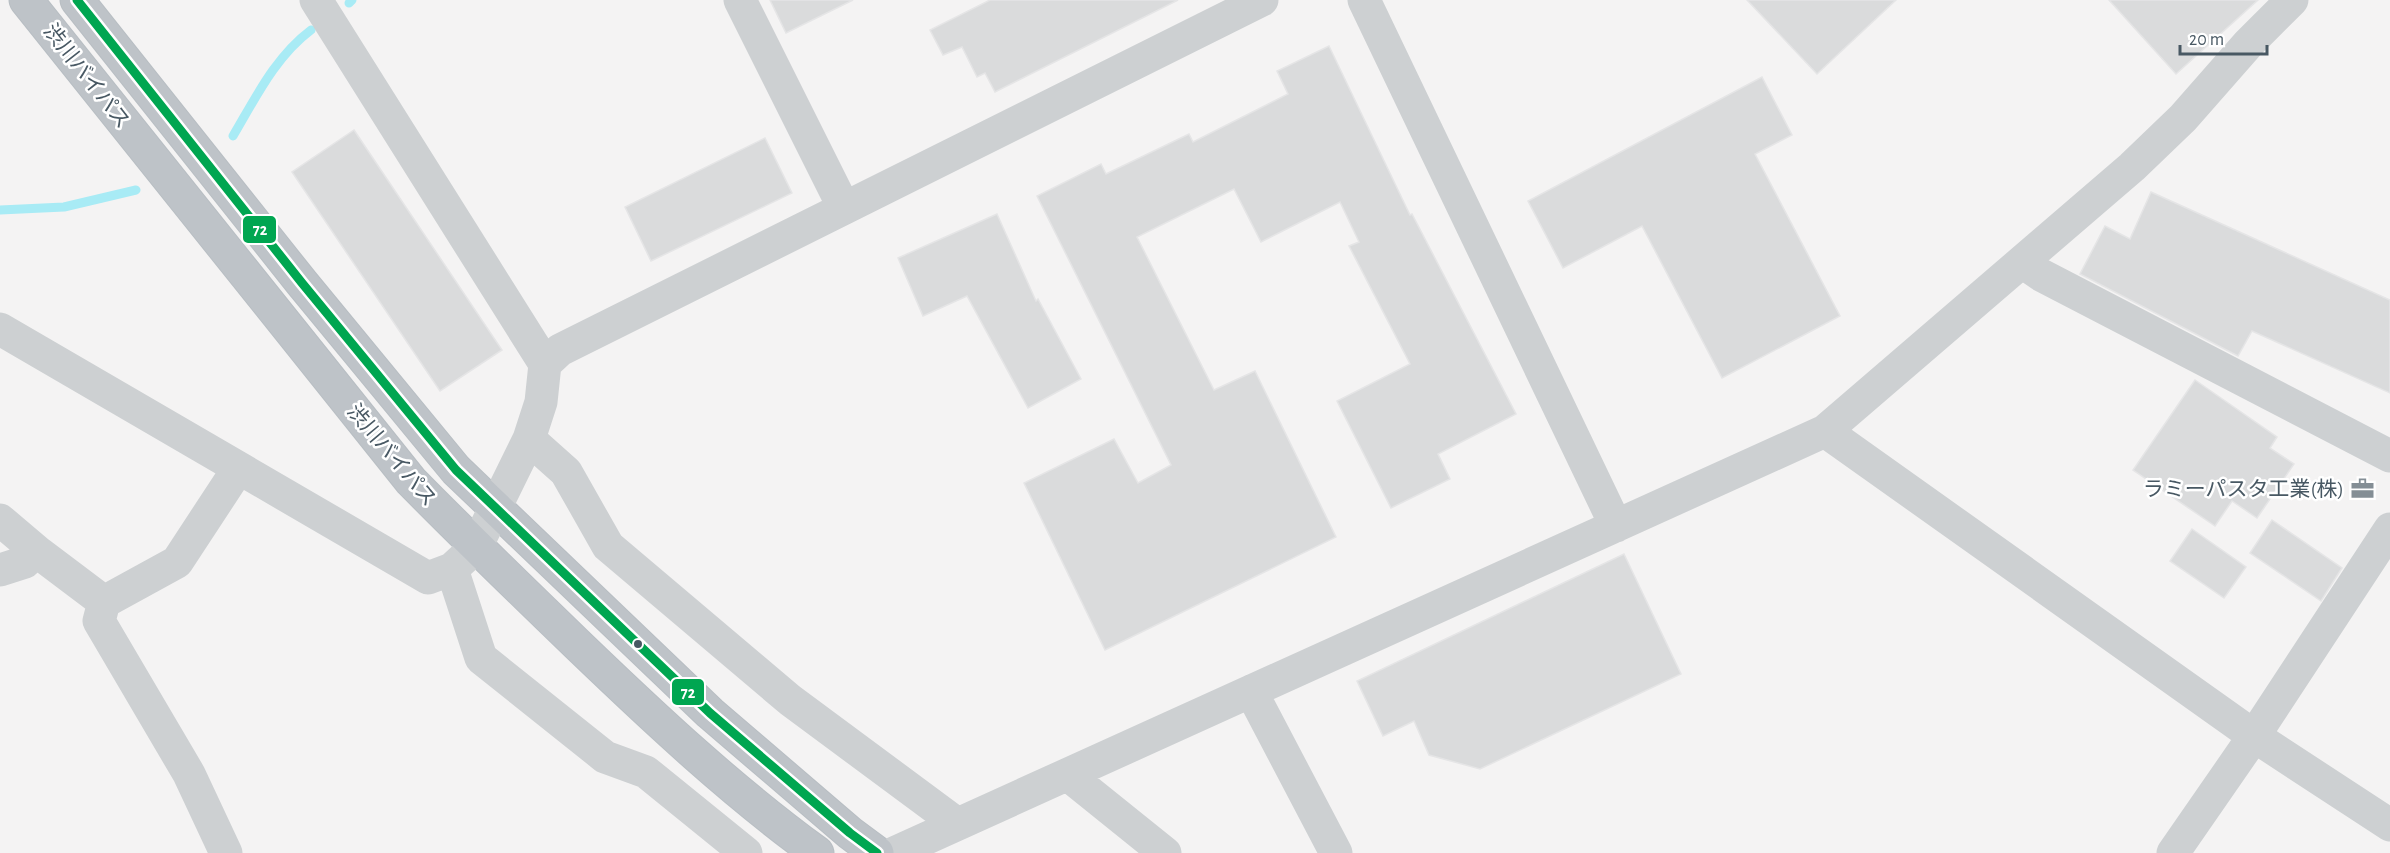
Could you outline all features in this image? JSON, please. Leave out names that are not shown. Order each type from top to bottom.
[{"type":"highway","name":"渋川バイパス","points":[[26,0],[411,481],[476,547],[674,737],[775,823],[817,853]]},
{"type":"highway","name":"渋川バイパス","points":[[76,0],[302,283],[456,470],[710,713],[877,853]]},
{"type":"street","points":[[1,332],[428,578],[452,569],[476,547],[529,439],[542,402],[545,364],[316,0]]},
{"type":"street","points":[[740,0],[844,208]]},
{"type":"street","points":[[545,364],[560,350],[1262,0]]},
{"type":"street","points":[[1364,0],[1616,526]]},
{"type":"street","points":[[894,853],[1825,431],[2132,167],[2183,118],[2248,44],[2292,0]]},
{"type":"street","points":[[2022,262],[2041,275],[2390,456]]},
{"type":"street","points":[[1825,431],[2254,736],[2390,825]]},
{"type":"street","points":[[529,439],[566,472],[608,546],[790,700],[956,823]]},
{"type":"street","points":[[226,853],[189,774],[99,621],[104,602],[177,562],[238,469]]},
{"type":"street","points":[[0,520],[104,602]]},
{"type":"street","points":[[2173,853],[2254,736],[2390,529]]},
{"type":"street","points":[[0,570],[25,562],[36,550]]},
{"type":"street","points":[[452,569],[481,658],[605,757],[646,772],[747,853]]},
{"type":"street","points":[[1251,691],[1336,853]]},
{"type":"street","points":[[1068,775],[1165,853]]},
{"type":"building","points":[[770,0],[853,0],[786,33]]},
{"type":"building","points":[[990,0],[1178,0],[995,92],[985,73],[977,77],[962,47],[943,55],[930,30]]},
{"type":"building","points":[[1747,0],[1896,0],[1817,74]]},
{"type":"building","points":[[2109,0],[2258,0],[2176,74]]},
{"type":"building","points":[[1329,46],[1410,215],[1412,214],[1516,414],[1438,454],[1450,479],[1391,508],[1337,401],[1410,364],[1349,246],[1359,242],[1340,202],[1261,242],[1234,189],[1137,237],[1214,390],[1255,371],[1336,537],[1105,650],[1024,483],[1114,439],[1138,483],[1171,465],[1037,196],[1101,164],[1106,174],[1189,134],[1193,142],[1288,94],[1277,71]]},
{"type":"building","points":[[1762,77],[1792,135],[1755,154],[1840,316],[1722,378],[1642,226],[1563,268],[1528,201]]},
{"type":"building","points":[[354,130],[502,350],[440,391],[292,172]]},
{"type":"building","points":[[765,138],[792,193],[651,261],[625,207]]},
{"type":"building","points":[[2151,192],[2390,300],[2390,393],[2252,331],[2238,356],[2080,274],[2105,226],[2130,239]]},
{"type":"building","points":[[997,214],[1036,301],[1038,299],[1081,379],[1028,408],[967,296],[923,316],[898,258]]},
{"type":"building","points":[[2195,380],[2277,437],[2270,448],[2294,464],[2257,518],[2232,501],[2215,526],[2133,470]]},
{"type":"building","points":[[2272,520],[2342,568],[2321,601],[2250,553]]},
{"type":"building","points":[[2192,529],[2246,567],[2224,598],[2170,561]]},
{"type":"building","points":[[1624,554],[1681,674],[1480,769],[1429,755],[1414,721],[1383,736],[1357,681]]},
{"type":"waterway","points":[[349,3],[352,0]]},
{"type":"waterway","points":[[233,136],[276,66],[311,30]]},
{"type":"waterway","points":[[0,210],[64,207],[136,190]]},
{"type":"transit line","name":"72","points":[[77,0],[302,283],[456,470],[710,713],[850,833],[877,853]]},
{"type":"place","name":"ラミーパスタ工業(株)","points":[[2362,489]]}]
